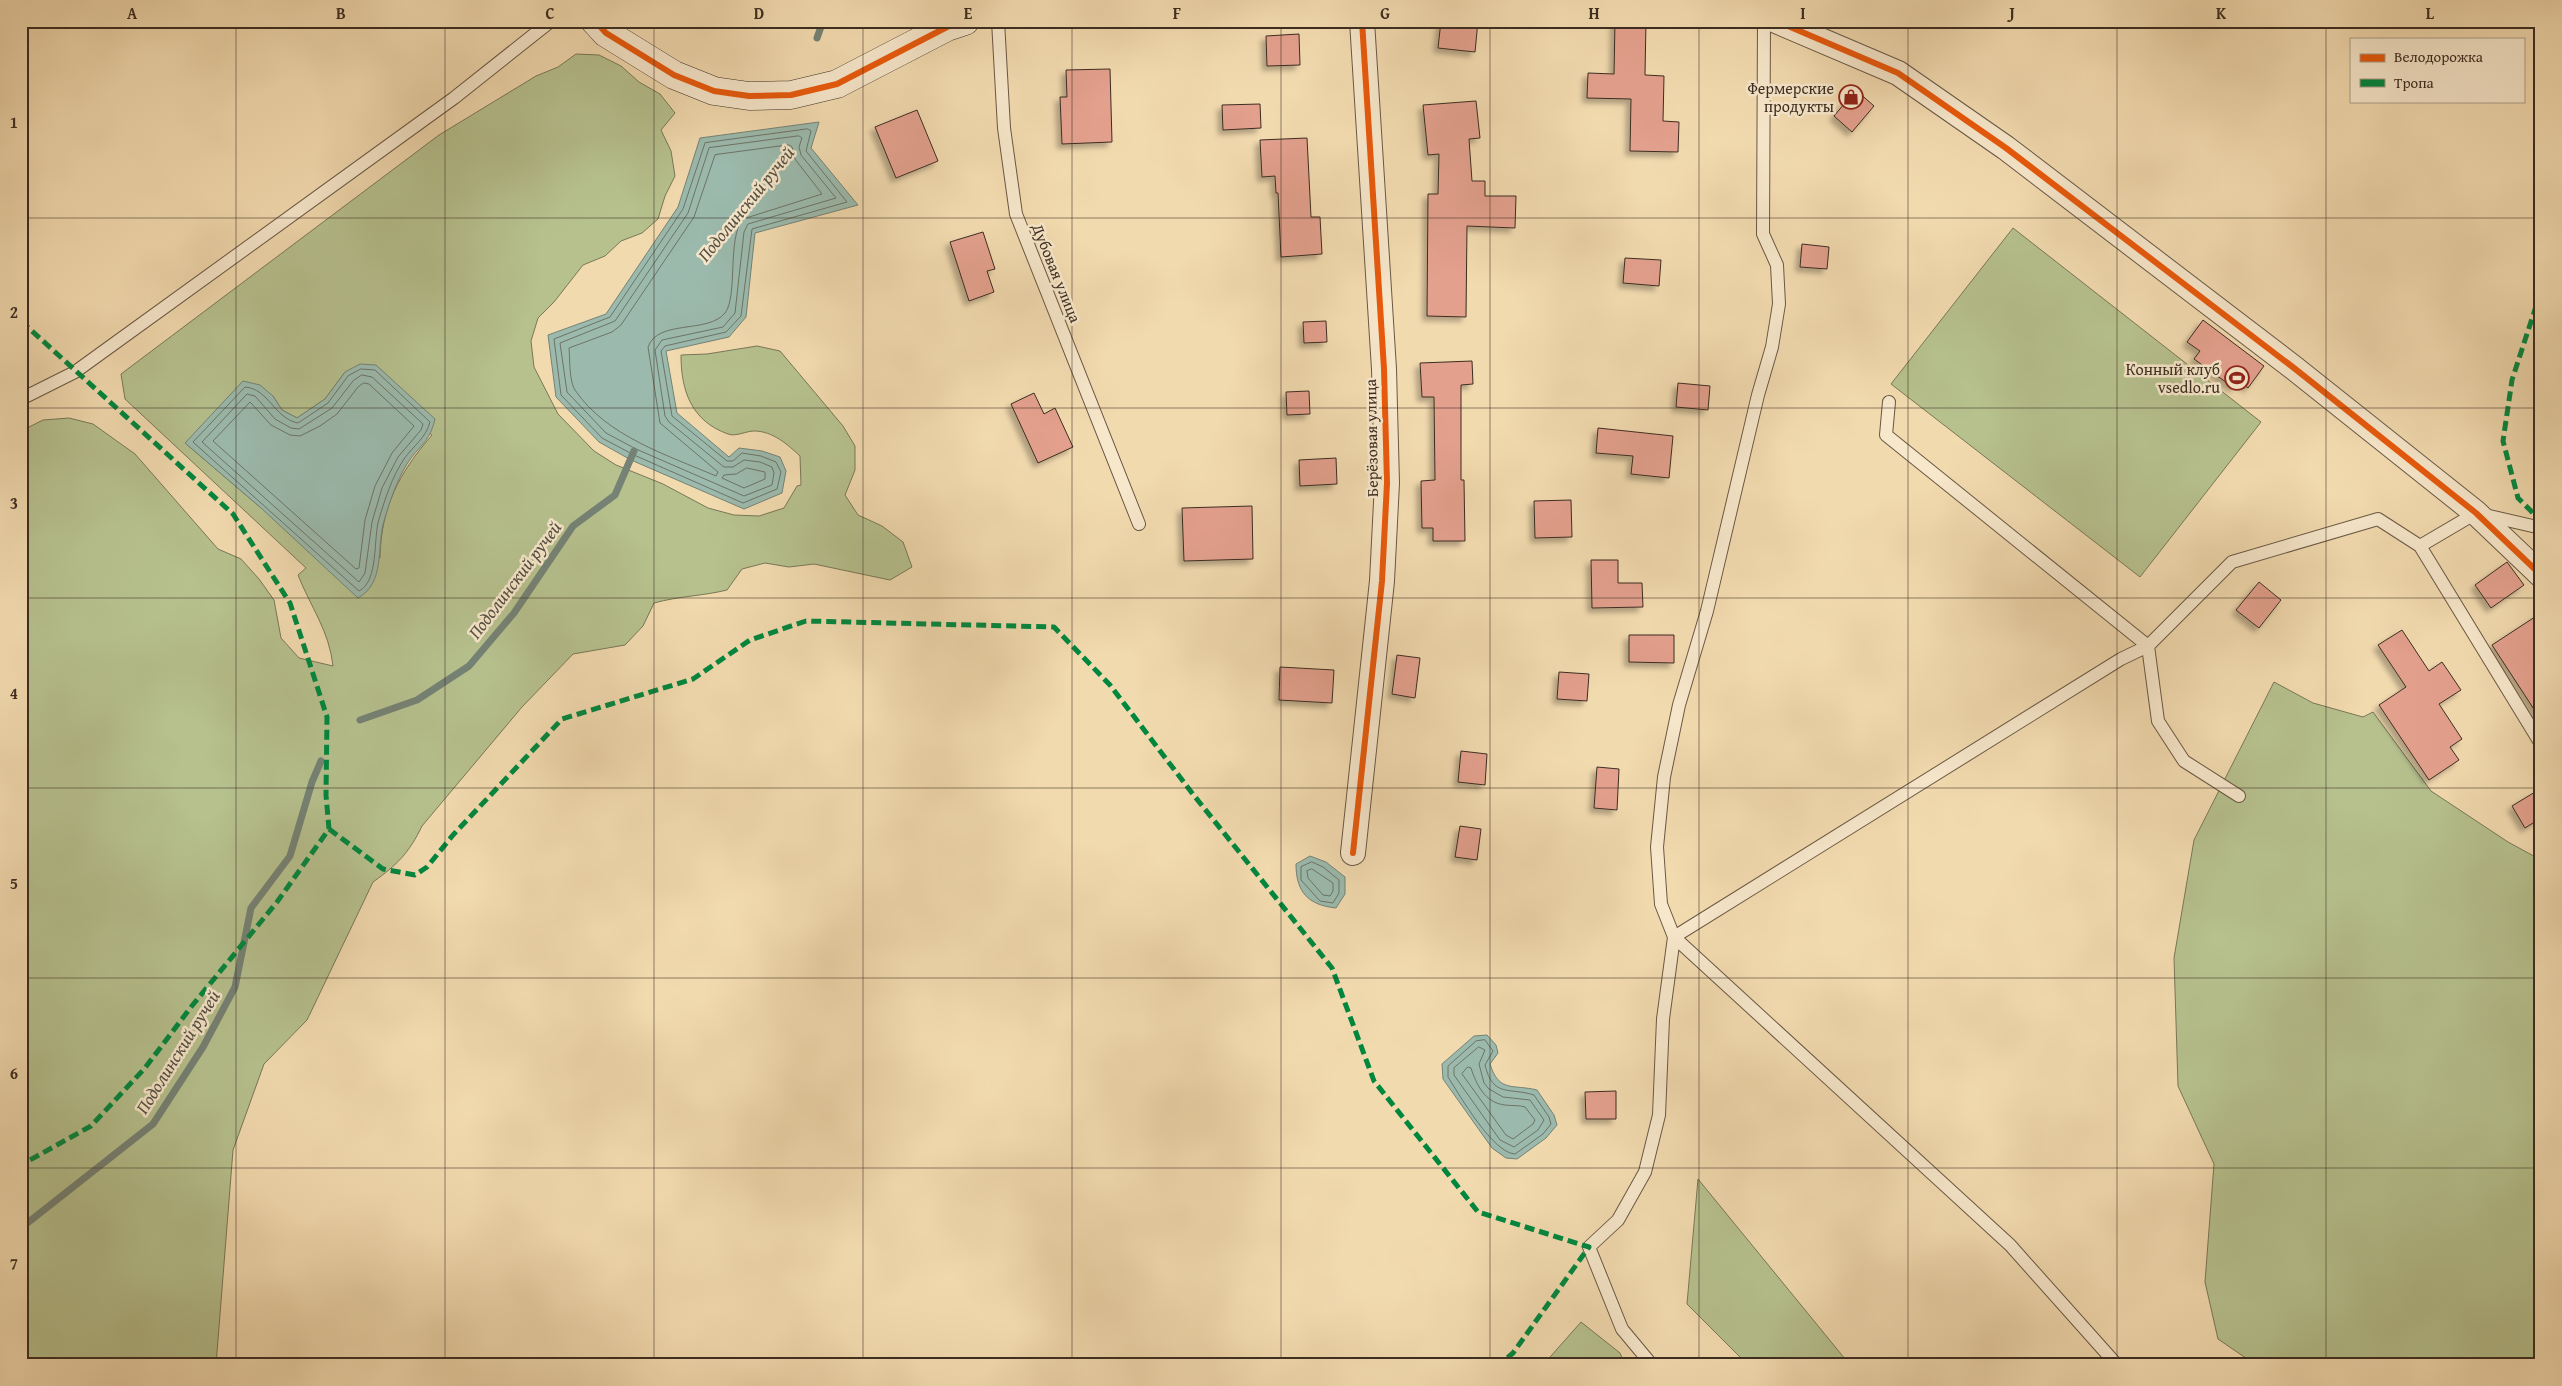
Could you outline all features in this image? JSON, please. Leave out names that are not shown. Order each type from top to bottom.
[{"type":"street","points":[[595,21],[606,33],[674,75],[714,91],[749,96],[790,95],[837,84],[947,27],[964,21]]},
{"type":"street","name":"Берёзовая улица","points":[[1353,853],[1382,581],[1387,483],[1384,369],[1362,21]]},
{"type":"street","points":[[1776,21],[1898,73],[2006,148],[2294,368],[2476,513],[2541,575]]},
{"type":"lane","points":[[21,399],[75,372],[454,98],[551,21]]},
{"type":"lane","name":"Дубовая улица","points":[[998,21],[1004,128],[1016,214],[1139,524]]},
{"type":"lane","points":[[1764,21],[1763,234],[1777,265],[1779,304],[1772,346],[1758,395],[1707,611],[1679,705],[1664,777],[1657,847],[1661,904],[1674,936],[2010,1245],[2117,1365]]},
{"type":"lane","points":[[1888,402],[1886,435],[2148,646],[2158,721],[2184,761],[2239,796]]},
{"type":"lane","points":[[2420,546],[2476,513],[2541,528]]},
{"type":"lane","points":[[1674,936],[2121,659],[2148,646],[2232,562],[2378,519],[2420,546],[2541,744]]},
{"type":"lane","points":[[1652,1365],[1622,1329],[1589,1247],[1618,1220],[1645,1172],[1658,1116],[1664,1019],[1674,936]]},
{"type":"green space","points":[[576,54],[599,55],[621,66],[639,82],[660,94],[675,113],[661,130],[671,151],[675,176],[665,196],[658,219],[642,233],[621,241],[605,256],[583,265],[554,302],[538,318],[531,341],[534,367],[558,414],[594,451],[616,465],[663,484],[708,508],[734,515],[759,516],[784,508],[797,486],[801,485],[800,456],[780,439],[768,433],[754,431],[731,435],[705,421],[697,413],[686,392],[681,355],[707,354],[757,346],[780,351],[843,426],[855,446],[855,470],[845,495],[858,515],[882,526],[903,542],[912,567],[890,580],[814,564],[789,567],[765,563],[742,569],[727,590],[654,603],[643,626],[625,645],[573,654],[522,707],[422,826],[402,858],[373,882],[307,1020],[264,1064],[233,1150],[216,1365],[21,1365],[21,431],[43,420],[69,418],[93,424],[135,454],[218,549],[241,559],[259,579],[274,600],[281,638],[299,658],[333,666],[324,630],[298,575],[306,568],[125,399],[121,374],[439,135],[536,76],[558,67]],"holes":[[[345,372],[432,435],[410,463],[394,492],[384,523],[380,558],[260,507],[185,443],[273,396],[282,410],[297,418],[325,399]]]},
{"type":"green space","points":[[2013,228],[2261,422],[2140,577],[1891,384]]},
{"type":"green space","points":[[2274,682],[2313,703],[2363,717],[2373,712],[2431,791],[2508,842],[2541,860],[2541,1365],[2256,1365],[2218,1339],[2205,1282],[2214,1164],[2178,1086],[2174,958],[2194,840]]},
{"type":"green space","points":[[1698,1179],[1850,1365],[1748,1365],[1687,1304]]},
{"type":"green space","points":[[1581,1322],[1620,1353],[1625,1365],[1543,1365]]},
{"type":"water","points":[[819,122],[811,148],[858,205],[755,233],[746,317],[729,337],[666,351],[677,413],[729,457],[739,448],[762,451],[780,457],[786,471],[782,493],[744,509],[631,460],[599,442],[556,397],[548,335],[606,314],[678,207],[700,138]]},
{"type":"water","points":[[360,364],[376,365],[435,419],[430,434],[407,464],[396,485],[384,521],[373,583],[358,598],[260,507],[185,443],[243,381],[260,385],[273,396],[282,410],[297,418],[325,399],[345,372]]},
{"type":"water","points":[[1310,856],[1326,862],[1345,877],[1345,894],[1336,908],[1318,904],[1305,895],[1301,889],[1298,882],[1296,864]]},
{"type":"water","points":[[1487,1035],[1496,1045],[1498,1053],[1490,1064],[1498,1079],[1508,1086],[1537,1090],[1554,1115],[1557,1125],[1546,1138],[1517,1159],[1506,1158],[1492,1148],[1443,1079],[1442,1064],[1474,1036]]},
{"type":"building","points":[[1441,21],[1478,21],[1475,52],[1438,48]]},
{"type":"building","points":[[1615,21],[1646,21],[1645,75],[1664,76],[1663,121],[1679,122],[1678,152],[1630,151],[1631,99],[1587,98],[1588,73],[1614,74]]},
{"type":"building","points":[[1299,34],[1300,65],[1267,66],[1266,36]]},
{"type":"building","points":[[1110,69],[1112,142],[1062,144],[1060,97],[1067,97],[1066,70]]},
{"type":"building","points":[[1856,90],[1874,106],[1852,132],[1834,116]]},
{"type":"building","points":[[1476,101],[1480,138],[1469,139],[1472,181],[1485,181],[1485,196],[1516,196],[1515,228],[1467,226],[1466,317],[1427,316],[1428,194],[1438,194],[1439,154],[1428,155],[1423,105]]},
{"type":"building","points":[[1260,104],[1261,128],[1223,130],[1222,105]]},
{"type":"building","points":[[917,110],[938,161],[896,178],[875,127]]},
{"type":"building","points":[[1307,138],[1311,217],[1320,217],[1322,254],[1281,257],[1278,193],[1276,193],[1275,176],[1262,177],[1260,140]]},
{"type":"building","points":[[983,232],[995,269],[987,271],[994,292],[969,301],[950,242]]},
{"type":"building","points":[[1802,244],[1829,247],[1827,269],[1800,267]]},
{"type":"building","points":[[1625,258],[1661,260],[1659,286],[1623,283]]},
{"type":"building","points":[[2203,320],[2264,366],[2248,388],[2239,381],[2234,388],[2194,359],[2200,351],[2187,342]]},
{"type":"building","points":[[1326,321],[1327,342],[1304,343],[1303,322]]},
{"type":"building","points":[[1472,361],[1473,384],[1461,385],[1461,480],[1464,480],[1465,541],[1433,541],[1433,528],[1422,528],[1421,481],[1435,480],[1434,397],[1422,397],[1420,363]]},
{"type":"building","points":[[1678,383],[1710,386],[1708,410],[1676,407]]},
{"type":"building","points":[[1309,391],[1310,414],[1287,415],[1286,392]]},
{"type":"building","points":[[1034,393],[1044,414],[1055,408],[1073,447],[1038,463],[1011,404]]},
{"type":"building","points":[[1598,428],[1673,436],[1669,478],[1631,474],[1633,456],[1596,453]]},
{"type":"building","points":[[1336,458],[1337,484],[1300,486],[1299,460]]},
{"type":"building","points":[[1571,500],[1572,537],[1535,538],[1534,501]]},
{"type":"building","points":[[1252,506],[1253,559],[1184,561],[1182,508]]},
{"type":"building","points":[[1591,560],[1618,560],[1618,583],[1642,583],[1643,607],[1592,608]]},
{"type":"building","points":[[2507,562],[2524,585],[2491,608],[2475,585]]},
{"type":"building","points":[[2259,582],[2281,600],[2259,628],[2236,610]]},
{"type":"building","points":[[2541,613],[2541,720],[2492,645]]},
{"type":"building","points":[[2402,630],[2429,671],[2442,662],[2461,690],[2439,704],[2462,739],[2450,747],[2459,760],[2429,780],[2379,705],[2406,687],[2378,645]]},
{"type":"building","points":[[1629,635],[1674,635],[1674,663],[1629,662]]},
{"type":"building","points":[[1397,655],[1420,658],[1415,698],[1392,694]]},
{"type":"building","points":[[1280,667],[1334,670],[1332,703],[1279,700]]},
{"type":"building","points":[[1559,672],[1589,674],[1587,701],[1557,699]]},
{"type":"building","points":[[1461,751],[1487,754],[1485,785],[1458,782]]},
{"type":"building","points":[[1597,767],[1619,769],[1617,810],[1594,808]]},
{"type":"building","points":[[2535,792],[2541,802],[2541,818],[2525,828],[2512,806]]},
{"type":"building","points":[[1460,826],[1481,829],[1477,860],[1455,857]]},
{"type":"building","points":[[1616,1091],[1616,1119],[1586,1119],[1585,1092]]},
{"type":"waterway","name":"Подолинский ручей","points":[[817,38],[823,21]]},
{"type":"waterway","name":"Подолинский ручей","points":[[360,720],[417,700],[469,666],[514,613],[573,526],[615,495],[634,451]]},
{"type":"waterway","name":"Подолинский ручей","points":[[21,1228],[153,1124],[203,1047],[235,987],[251,908],[290,856],[312,782],[321,761]]},
{"type":"marked path","points":[[2541,291],[2512,380],[2503,441],[2518,498],[2541,521]]},
{"type":"marked path","points":[[21,321],[233,514],[290,603],[327,717],[326,795],[329,829],[277,902],[191,1007],[145,1068],[91,1126],[21,1165]]},
{"type":"marked path","points":[[329,829],[383,869],[415,875],[427,867],[453,835],[562,719],[693,679],[750,640],[806,621],[1054,627],[1110,685],[1192,793],[1332,968],[1374,1081],[1478,1212],[1589,1247],[1513,1353],[1499,1365]]},
{"type":"cycle path","points":[[595,21],[606,33],[674,75],[714,91],[749,96],[791,95],[837,84],[947,27],[965,21]]},
{"type":"cycle path","points":[[1353,853],[1382,581],[1387,483],[1384,369],[1362,21]]},
{"type":"cycle path","points":[[1776,21],[1898,73],[2006,148],[2294,368],[2476,513],[2541,575]]},
{"type":"place","name":"Фермерские продукты","points":[[1851,97]]},
{"type":"place","name":"Конный клуб vsedlo.ru","points":[[2237,378]]}]
